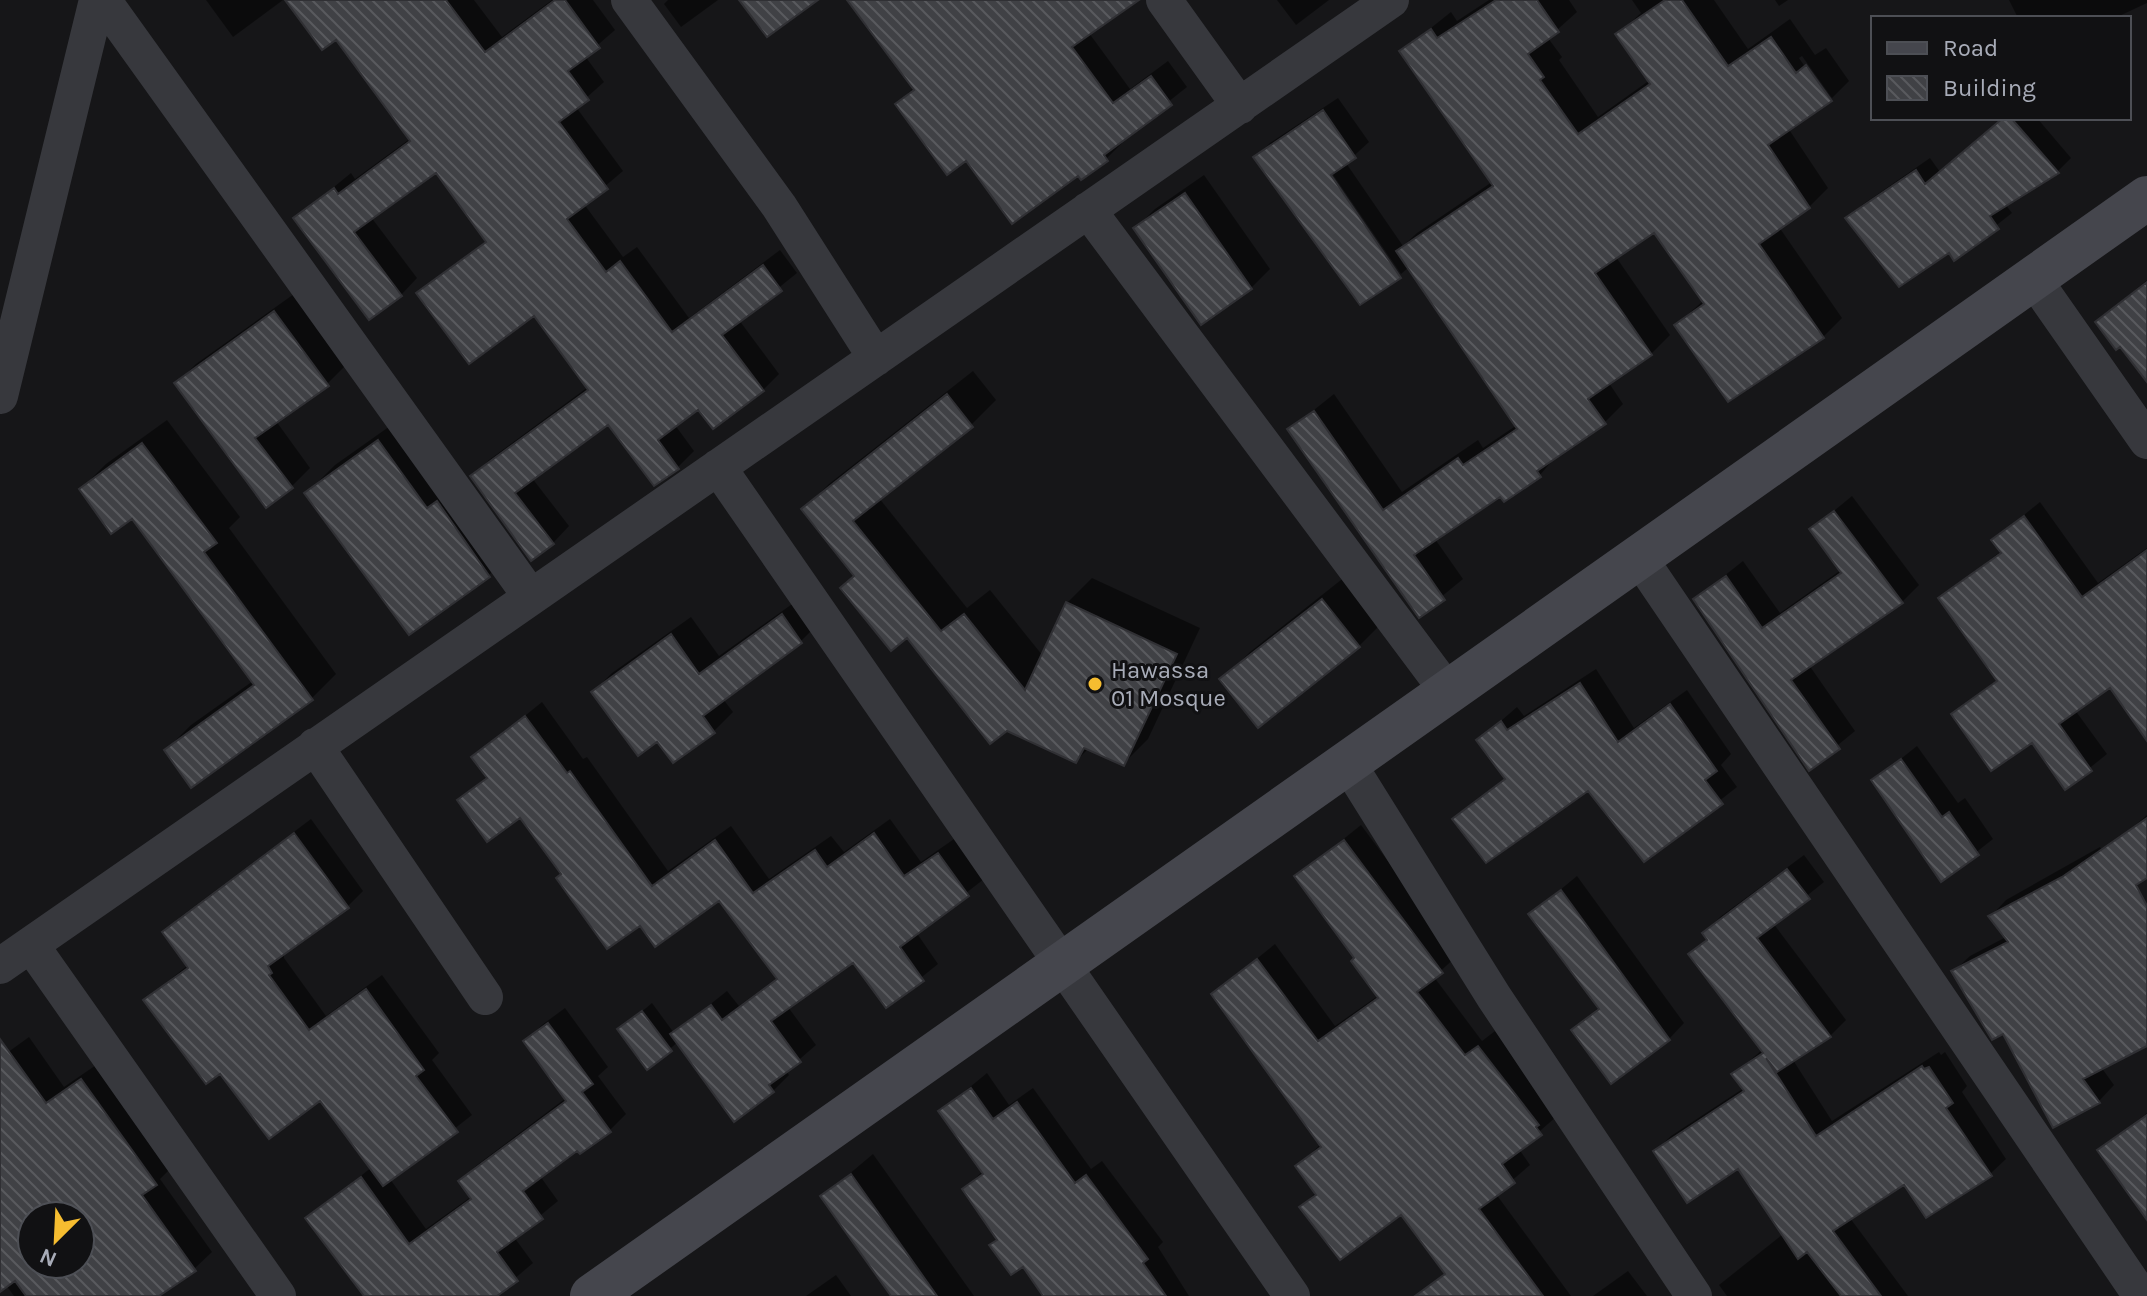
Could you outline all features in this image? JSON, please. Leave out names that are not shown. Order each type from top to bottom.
[{"type":"street","points":[[0,396],[100,0]]},
{"type":"street","points":[[100,0],[531,597]]},
{"type":"street","points":[[629,0],[779,206],[876,358]]},
{"type":"street","points":[[1164,0],[1240,106]]},
{"type":"street","points":[[0,966],[1391,0]]},
{"type":"street","points":[[592,1296],[1349,765],[1638,556],[2147,198]]},
{"type":"street","points":[[1088,210],[1448,692]]},
{"type":"street","points":[[2033,278],[2147,441]]},
{"type":"street","points":[[718,467],[1292,1296]]},
{"type":"street","points":[[1638,556],[2141,1296]]},
{"type":"street","points":[[315,746],[485,997]]},
{"type":"street","points":[[1349,765],[1494,997],[1694,1296]]},
{"type":"street","points":[[31,945],[278,1296]]},
{"type":"building","points":[[285,0],[446,0],[485,52],[555,0],[565,0],[600,48],[568,71],[589,100],[559,122],[608,189],[567,219],[606,272],[620,261],[672,332],[763,265],[782,291],[722,335],[764,391],[713,429],[698,410],[658,440],[679,469],[654,486],[608,425],[515,493],[554,544],[531,561],[470,476],[588,390],[534,316],[469,364],[416,293],[486,242],[436,173],[354,232],[402,296],[369,320],[293,218],[334,188],[338,194],[410,141],[336,40],[322,50]]},
{"type":"building","points":[[739,0],[818,0],[767,37]]},
{"type":"building","points":[[847,0],[1139,0],[1072,47],[1113,103],[1151,76],[1172,105],[1104,155],[1108,161],[1081,180],[1078,176],[1012,224],[966,161],[947,175],[895,104],[914,90]]},
{"type":"building","points":[[1496,0],[1537,0],[1559,32],[1528,54],[1544,77],[1540,80],[1578,134],[1650,84],[1615,34],[1665,0],[1682,0],[1728,66],[1771,37],[1796,73],[1806,65],[1832,101],[1768,145],[1810,208],[1759,244],[1824,338],[1728,402],[1674,325],[1704,304],[1654,233],[1595,273],[1652,355],[1588,399],[1606,424],[1537,471],[1541,477],[1504,502],[1500,497],[1414,555],[1445,600],[1419,618],[1287,429],[1314,411],[1383,510],[1458,458],[1463,465],[1517,429],[1396,251],[1493,186],[1399,51],[1431,29],[1437,38]]},
{"type":"building","points":[[1323,110],[1356,158],[1331,175],[1401,278],[1360,305],[1253,157]]},
{"type":"building","points":[[2001,120],[2013,120],[2059,173],[1990,216],[1999,229],[1954,261],[1949,253],[1899,287],[1845,218],[1916,170],[1925,184]]},
{"type":"building","points":[[1185,193],[1252,289],[1201,325],[1133,228]]},
{"type":"building","points":[[2147,282],[2147,382],[2120,347],[2116,350],[2095,322]]},
{"type":"building","points":[[274,311],[329,386],[255,438],[293,488],[266,508],[174,383]]},
{"type":"building","points":[[947,394],[973,427],[853,521],[941,631],[964,614],[1025,690],[1066,602],[1177,654],[1124,766],[1084,748],[1076,763],[1007,731],[990,744],[907,638],[891,651],[840,588],[854,576],[801,509]]},
{"type":"building","points":[[378,440],[427,508],[437,501],[490,577],[409,635],[304,493]]},
{"type":"building","points":[[142,443],[217,543],[204,552],[313,700],[191,788],[164,750],[254,685],[132,519],[111,534],[79,489]]},
{"type":"building","points":[[1834,511],[1903,603],[1791,680],[1840,749],[1809,771],[1693,599],[1726,576],[1762,628],[1841,573],[1809,529]]},
{"type":"building","points":[[2024,516],[2082,597],[2147,550],[2147,741],[2110,688],[2059,724],[2092,771],[2065,790],[2032,743],[1991,771],[1951,714],[1997,681],[1938,598],[2001,553],[1991,540]]},
{"type":"building","points":[[1322,599],[1360,647],[1258,728],[1219,679]]},
{"type":"building","points":[[782,614],[802,643],[703,716],[715,733],[673,763],[657,742],[638,756],[591,692],[671,634],[699,674]]},
{"type":"building","points":[[1580,683],[1618,742],[1670,704],[1717,771],[1705,780],[1723,804],[1644,862],[1588,791],[1486,863],[1452,819],[1505,779],[1476,740],[1501,721],[1507,730]]},
{"type":"building","points":[[525,716],[567,773],[570,771],[652,886],[715,840],[753,893],[815,850],[827,867],[874,833],[904,876],[938,853],[969,896],[900,947],[924,981],[886,1008],[853,963],[771,1021],[801,1062],[769,1085],[774,1092],[734,1122],[670,1034],[711,1005],[722,1020],[777,979],[719,901],[655,947],[640,926],[607,949],[556,878],[561,874],[520,818],[487,842],[457,800],[487,778],[471,757]]},
{"type":"building","points":[[1901,759],[1942,817],[1949,812],[1979,855],[1941,882],[1871,780]]},
{"type":"building","points":[[2147,818],[2147,878],[2136,885],[2147,906],[2147,1046],[2083,1079],[2100,1103],[2053,1128],[2003,1034],[1992,1040],[1951,971],[2008,942],[1988,916],[2062,877]]},
{"type":"building","points":[[294,833],[349,908],[268,966],[272,973],[269,975],[309,1030],[366,989],[424,1070],[416,1076],[458,1132],[383,1186],[320,1101],[269,1139],[220,1074],[206,1084],[143,1000],[188,968],[162,932]]},
{"type":"building","points":[[1344,840],[1443,973],[1417,992],[1465,1055],[1478,1046],[1539,1125],[1536,1127],[1542,1135],[1502,1164],[1515,1183],[1479,1209],[1543,1296],[1415,1296],[1445,1274],[1401,1215],[1340,1260],[1299,1207],[1316,1195],[1295,1166],[1321,1147],[1211,994],[1257,959],[1318,1041],[1378,998],[1351,961],[1354,958],[1294,876]]},
{"type":"building","points":[[1787,869],[1810,899],[1757,938],[1831,1037],[1777,1072],[1766,1058],[1816,1136],[1922,1066],[1924,1069],[1929,1067],[1953,1103],[1946,1108],[1992,1176],[1926,1218],[1904,1185],[1833,1231],[1881,1296],[1841,1296],[1807,1252],[1798,1259],[1738,1169],[1687,1203],[1653,1151],[1744,1091],[1731,1074],[1763,1053],[1688,954],[1707,940],[1702,933]]},
{"type":"building","points":[[1561,890],[1670,1040],[1611,1084],[1571,1030],[1599,1009],[1528,914]]},
{"type":"building","points":[[642,1011],[672,1051],[647,1070],[617,1029]]},
{"type":"building","points":[[548,1023],[593,1084],[582,1092],[611,1132],[580,1154],[577,1151],[523,1191],[543,1219],[497,1252],[518,1281],[497,1296],[364,1296],[305,1218],[361,1177],[409,1244],[471,1199],[458,1181],[566,1101],[523,1041]]},
{"type":"building","points":[[0,1039],[46,1103],[81,1079],[157,1185],[142,1195],[196,1271],[159,1296],[26,1296],[15,1281],[0,1292]]},
{"type":"building","points":[[971,1088],[993,1119],[1017,1102],[1075,1183],[1086,1175],[1148,1259],[1143,1263],[1166,1296],[1043,1296],[1023,1267],[1011,1275],[989,1245],[997,1240],[962,1189],[983,1174],[938,1111]]},
{"type":"building","points":[[2147,1115],[2147,1220],[2097,1150]]},
{"type":"building","points":[[851,1174],[937,1296],[891,1296],[820,1196]]},
{"type":"place","name":"Hawassa 01 Mosque","points":[[1095,684]]}]
